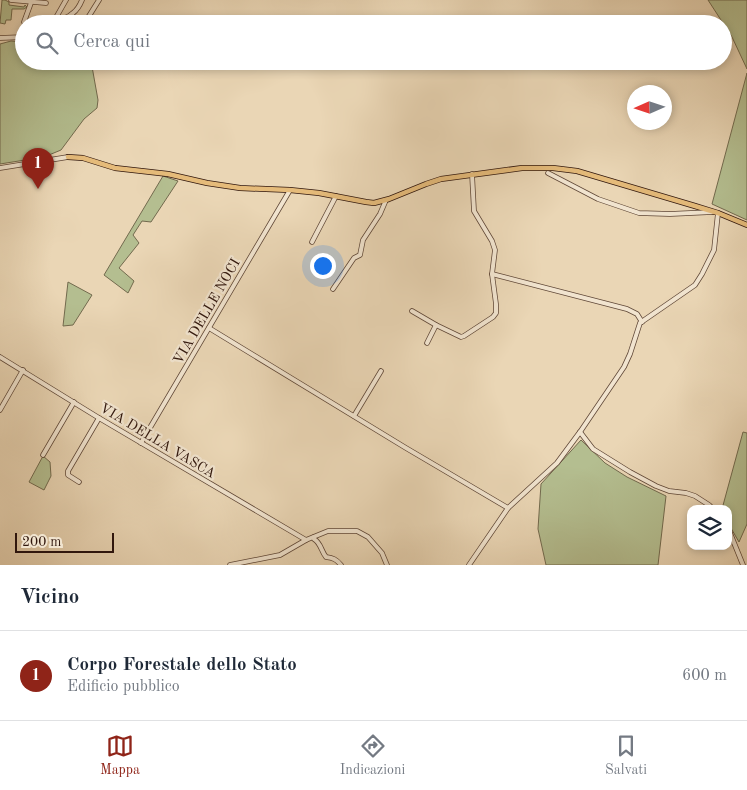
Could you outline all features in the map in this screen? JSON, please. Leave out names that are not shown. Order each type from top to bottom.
[{"type":"main road","points":[[68,157],[83,158],[115,168],[168,174],[240,188],[319,193],[374,203],[440,179],[522,168],[553,168],[577,172],[716,213],[747,226]]},
{"type":"street","points":[[11,0],[46,3]]},
{"type":"street","points":[[57,15],[66,0]]},
{"type":"street","points":[[72,15],[82,0]]},
{"type":"street","points":[[90,15],[99,0]]},
{"type":"street","points":[[27,15],[32,1]]},
{"type":"street","points":[[0,38],[15,37]]},
{"type":"street","points":[[0,168],[68,157]]},
{"type":"street","points":[[468,565],[508,508],[556,463],[580,432],[624,367],[640,324],[695,284],[714,250],[716,213],[639,213],[598,199],[551,174],[553,168]]},
{"type":"street","points":[[412,311],[461,337],[493,317],[496,313],[492,274],[495,250],[492,241],[474,210],[472,174]]},
{"type":"street","name":"VIA DELLE NOCI","points":[[141,443],[290,190]]},
{"type":"street","points":[[312,242],[336,196]]},
{"type":"street","points":[[333,289],[353,260],[360,255],[363,240],[380,214],[386,200]]},
{"type":"street","points":[[492,274],[627,309],[637,314],[642,322]]},
{"type":"street","points":[[427,343],[436,324]]},
{"type":"street","points":[[208,328],[508,508]]},
{"type":"street","name":"VIA DELLA VASCA","points":[[0,357],[99,418],[306,540]]},
{"type":"street","points":[[0,410],[23,370]]},
{"type":"street","points":[[354,416],[381,371]]},
{"type":"street","points":[[43,454],[74,402]]},
{"type":"street","points":[[79,482],[68,475],[68,471],[99,418]]},
{"type":"street","points":[[580,432],[593,449],[630,472],[669,491],[695,496],[709,505]]},
{"type":"street","points":[[230,565],[280,555],[306,540],[328,531],[357,531],[368,537],[382,553],[387,565]]},
{"type":"street","points":[[314,537],[320,545],[323,554],[337,561],[340,565]]},
{"type":"street","points":[[732,537],[744,565]]},
{"type":"green space","points":[[2,0],[9,2],[9,5],[24,7],[25,5],[27,7],[24,9],[12,9],[11,20],[6,20],[5,24],[0,23]]},
{"type":"green space","points":[[708,0],[747,0],[747,69],[732,37],[732,15],[718,15]]},
{"type":"green space","points":[[15,41],[15,70],[93,70],[98,100],[97,108],[84,119],[61,150],[44,157],[0,164],[0,44]]},
{"type":"green space","points":[[747,73],[747,220],[712,204]]},
{"type":"green space","points":[[163,176],[178,181],[151,222],[142,221],[133,235],[139,243],[119,268],[134,281],[128,293],[104,275]]},
{"type":"green space","points":[[68,282],[92,295],[73,325],[63,326]]},
{"type":"green space","points":[[743,432],[747,433],[747,524],[739,542],[732,530],[732,505],[723,505]]},
{"type":"green space","points":[[581,440],[605,463],[627,477],[666,496],[658,565],[546,565],[538,529],[541,484]]},
{"type":"green space","points":[[43,456],[50,462],[51,476],[44,490],[29,482]]},
{"type":"place","name":"Corpo Forestale dello Stato","points":[[38,189]]}]
